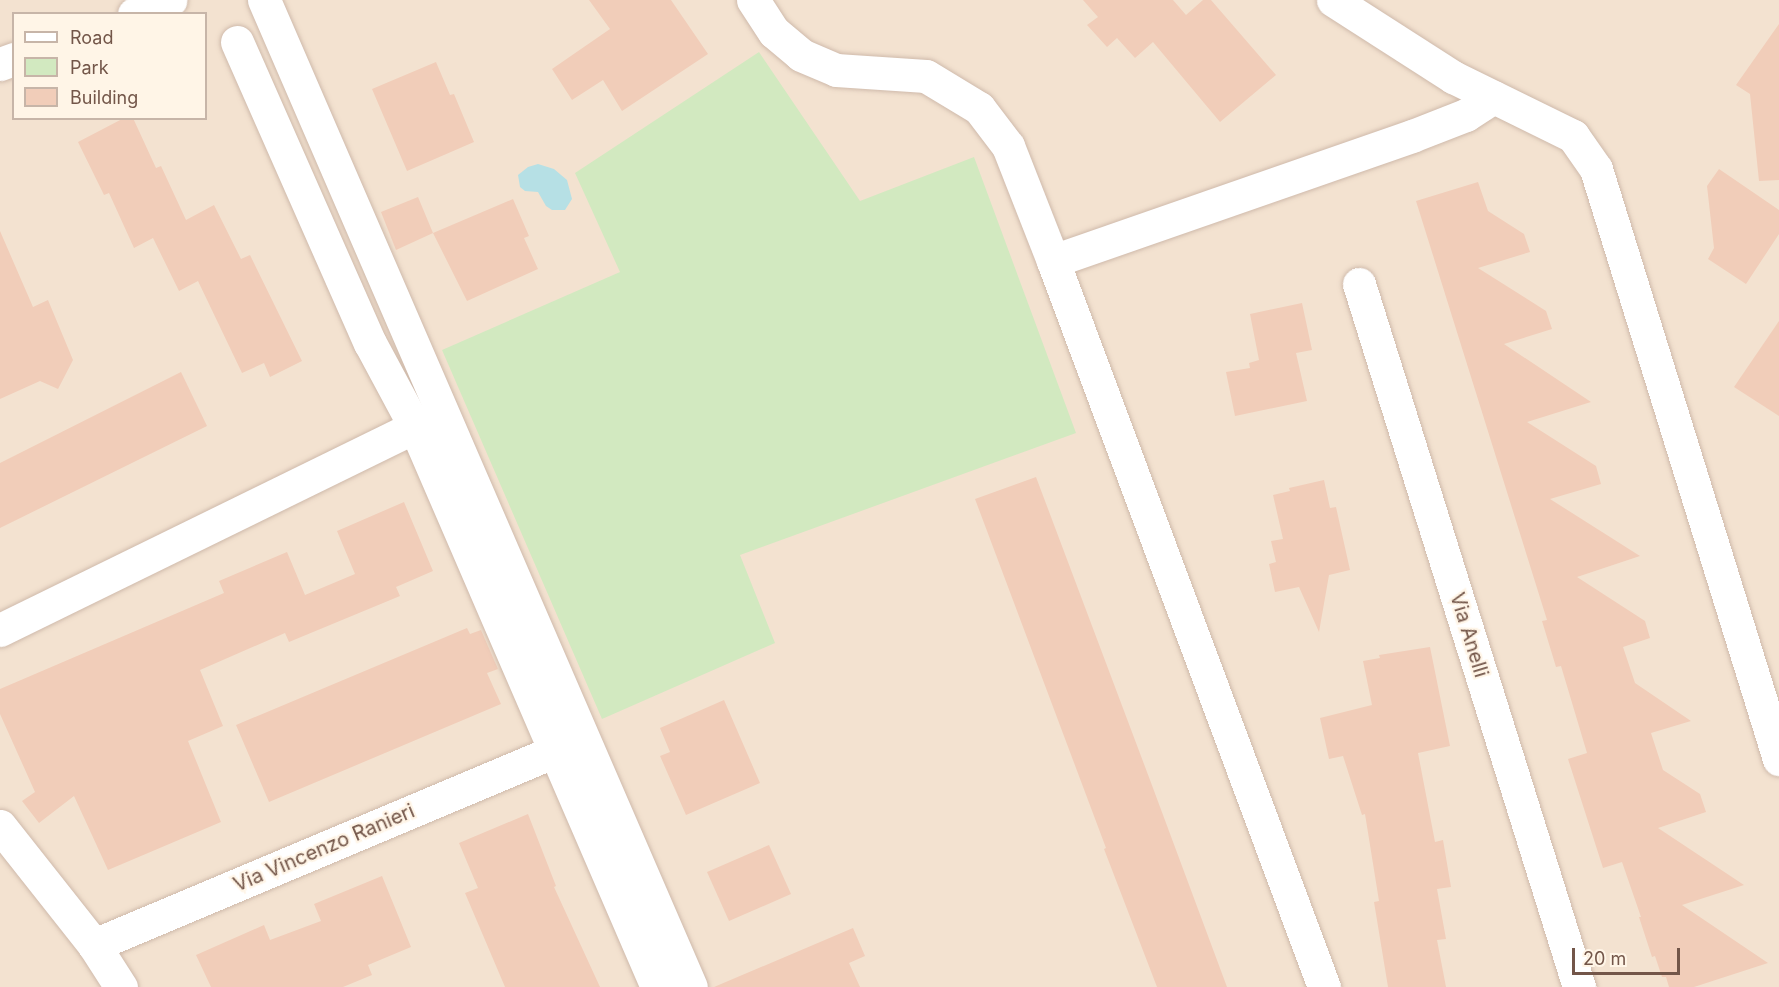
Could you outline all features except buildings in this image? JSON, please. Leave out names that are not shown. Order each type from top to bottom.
[{"type":"street","points":[[139,12],[170,0]]},
{"type":"street","points":[[264,0],[691,987]]},
{"type":"street","points":[[753,0],[774,32],[801,55],[836,70],[926,76],[979,108],[1008,146],[1324,987]]},
{"type":"street","points":[[1332,0],[1453,77],[1573,136],[1596,169],[1774,722],[1779,759]]},
{"type":"street","points":[[237,42],[370,343],[415,427],[657,987]]},
{"type":"street","points":[[1053,261],[1412,136],[1466,115],[1494,97]]},
{"type":"street","name":"Via Anelli","points":[[1359,284],[1579,987]]},
{"type":"street","points":[[0,630],[415,427]]},
{"type":"street","name":"Via Vincenzo Ranieri","points":[[94,945],[555,752]]},
{"type":"street","points":[[0,826],[94,945],[122,987]]},
{"type":"shaded area","points":[[0,0],[1779,0],[1779,987],[0,987]]},
{"type":"green space","points":[[759,52],[860,201],[974,157],[1076,433],[740,555],[775,643],[602,719],[442,350],[620,272],[575,173]]},
{"type":"water","points":[[538,164],[554,169],[567,180],[572,199],[565,210],[552,210],[546,206],[538,192],[525,191],[520,187],[518,175],[528,167]]}]
